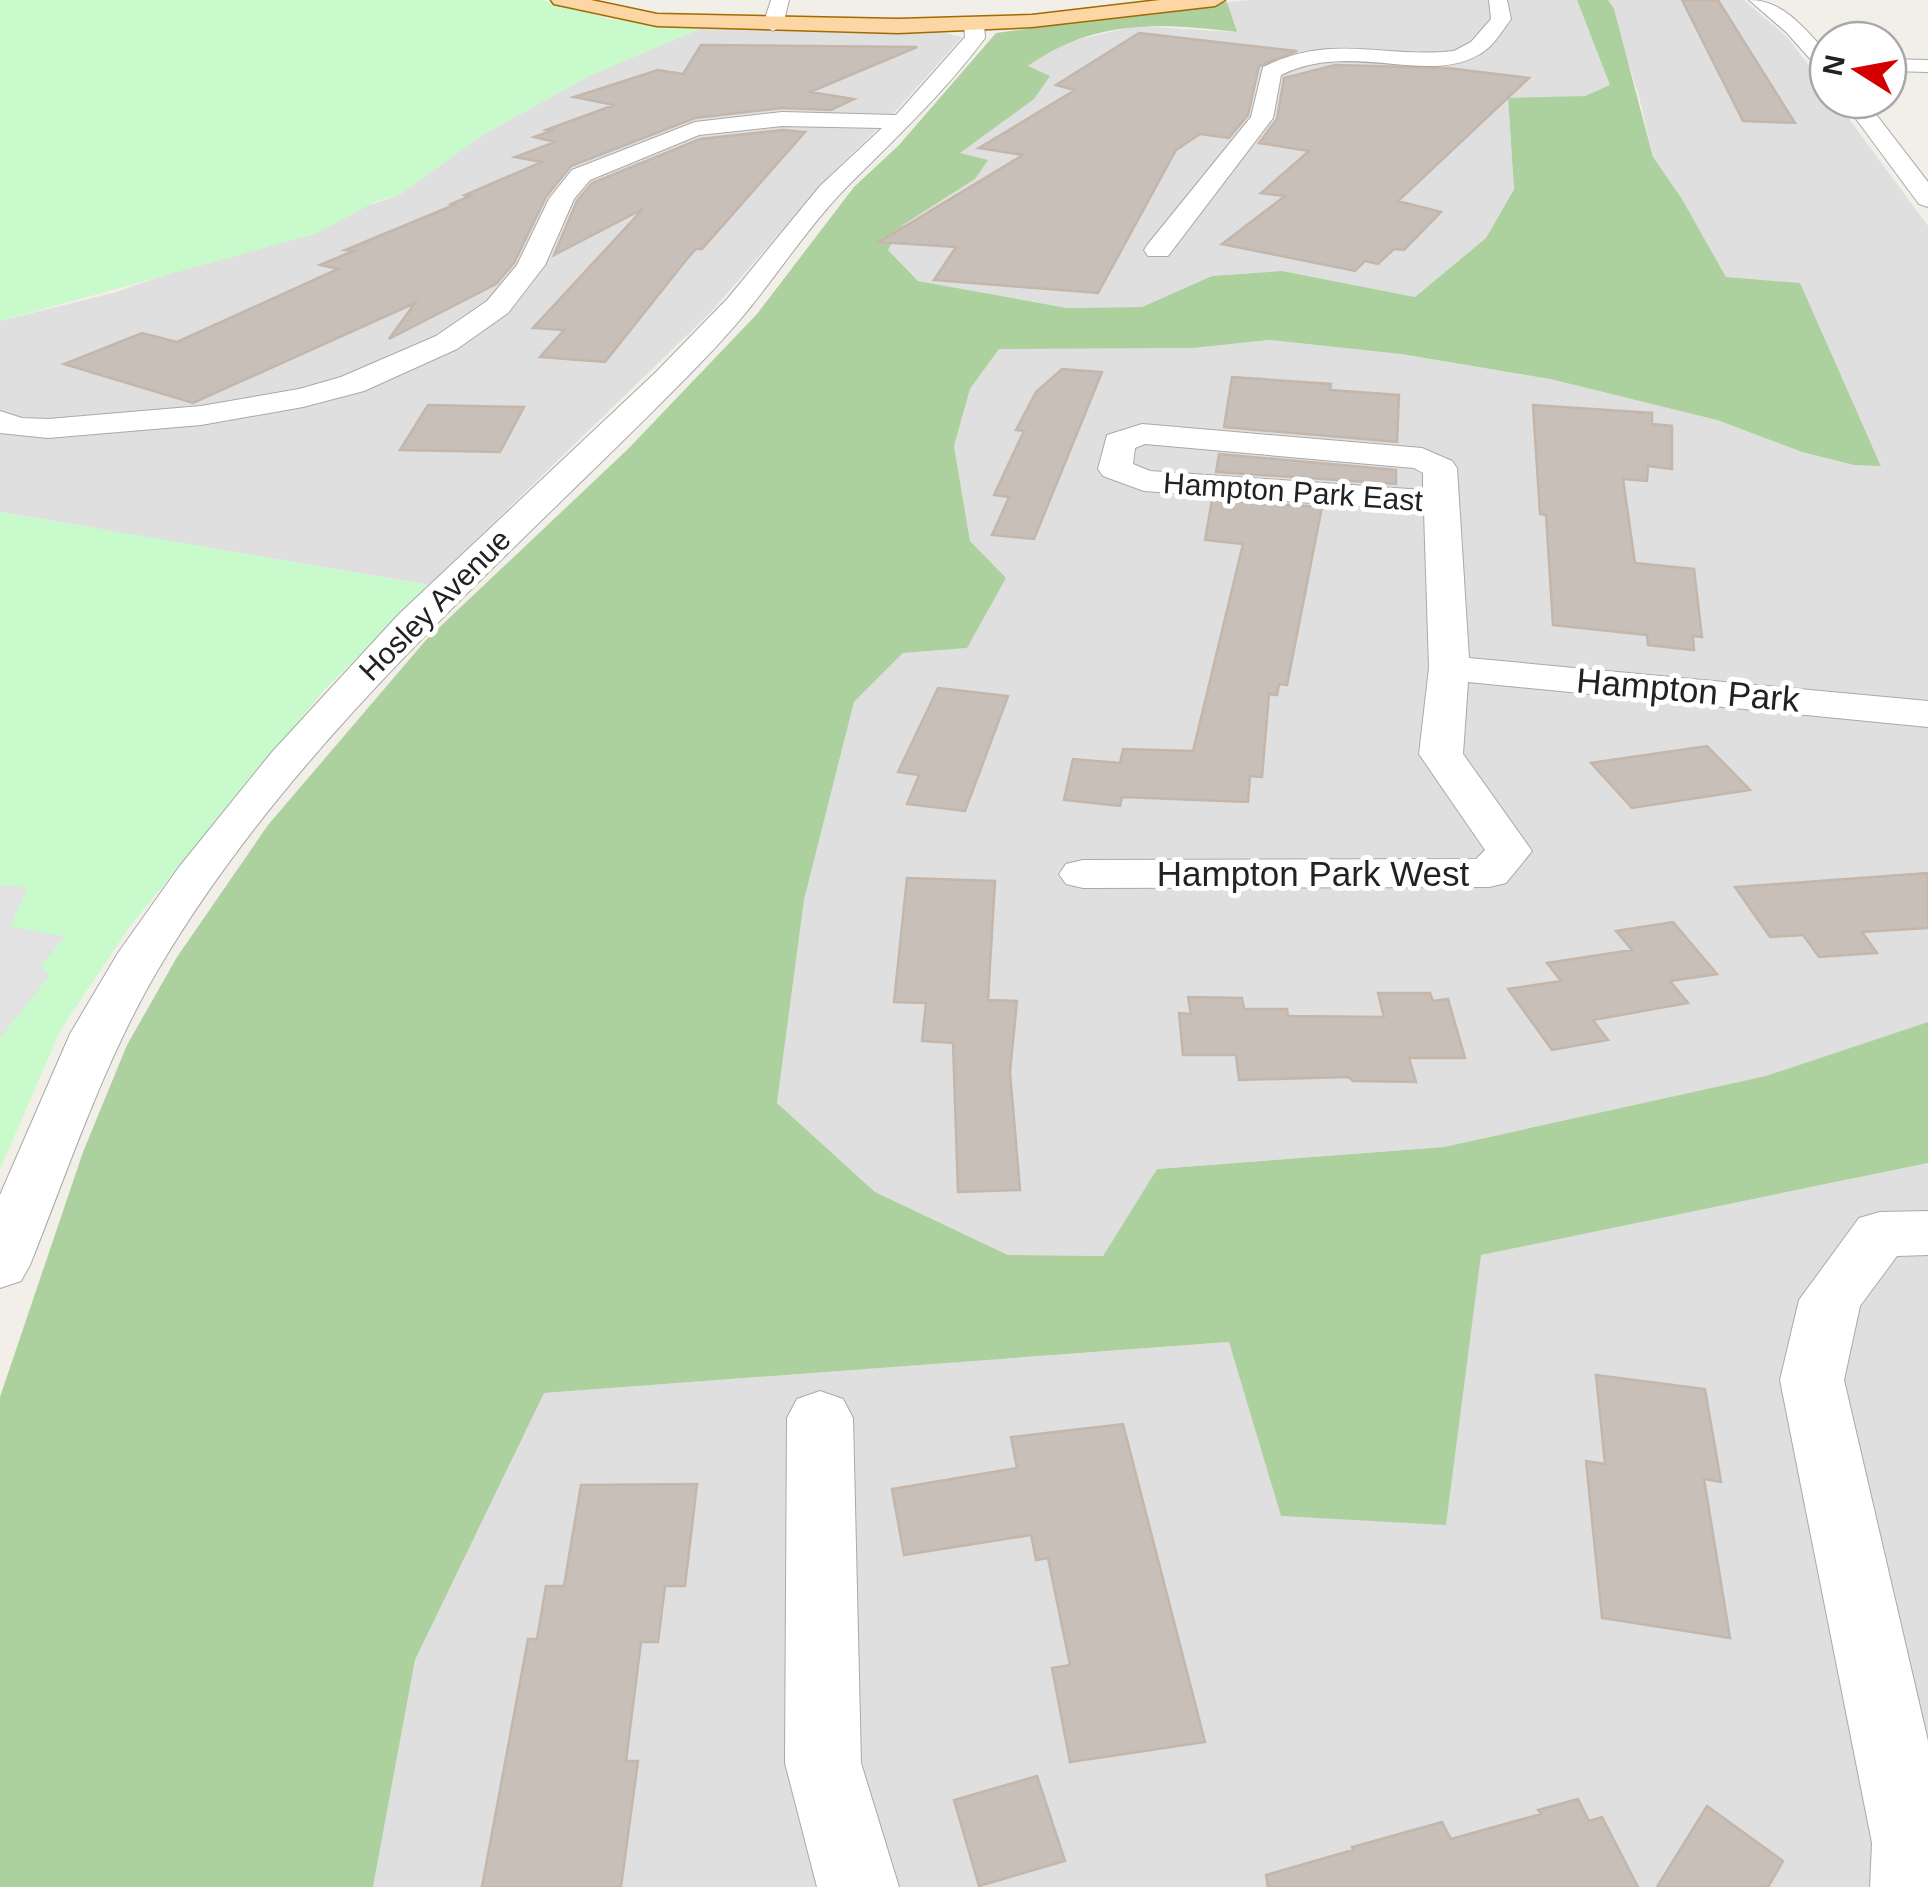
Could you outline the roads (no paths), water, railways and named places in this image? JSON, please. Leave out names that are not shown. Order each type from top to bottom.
[{"type":"main road","points":[[560,0],[639,18],[773,25],[974,24],[1068,18],[1214,0]]},
{"type":"street","points":[[773,25],[780,0]]},
{"type":"street","points":[[1158,250],[1262,118],[1271,72],[1312,54],[1349,51],[1458,58],[1475,50],[1500,19],[1498,0]]},
{"type":"street","points":[[1758,0],[1808,44]]},
{"type":"street","name":"Hosley Avenue","points":[[0,1265],[54,1127],[104,1020],[136,964],[196,878],[288,760],[413,622],[667,378],[738,304],[829,192],[902,122],[975,38],[974,24]]},
{"type":"street","points":[[1868,120],[1928,198]]},
{"type":"street","points":[[0,422],[49,427],[262,410],[392,370],[492,312],[522,278],[567,186],[581,175],[694,130],[740,122],[902,122]]},
{"type":"street","points":[[1896,157],[1928,158]]},
{"type":"street","points":[[79,394],[127,409],[148,421]]},
{"type":"street","name":"Hampton Park East","points":[[1441,502],[1144,481],[1115,469],[1119,442],[1142,434],[1422,458],[1440,468],[1449,668]]},
{"type":"street","name":"Hampton Park","points":[[1449,668],[1928,714]]},
{"type":"street","name":"Hampton Park West","points":[[1083,874],[1489,873],[1508,851],[1442,754],[1449,668]]},
{"type":"street","points":[[1911,1887],[1912,1843],[1812,1380],[1830,1300],[1880,1234],[1928,1232]]},
{"type":"street","points":[[820,1418],[823,1764],[858,1887]]}]
